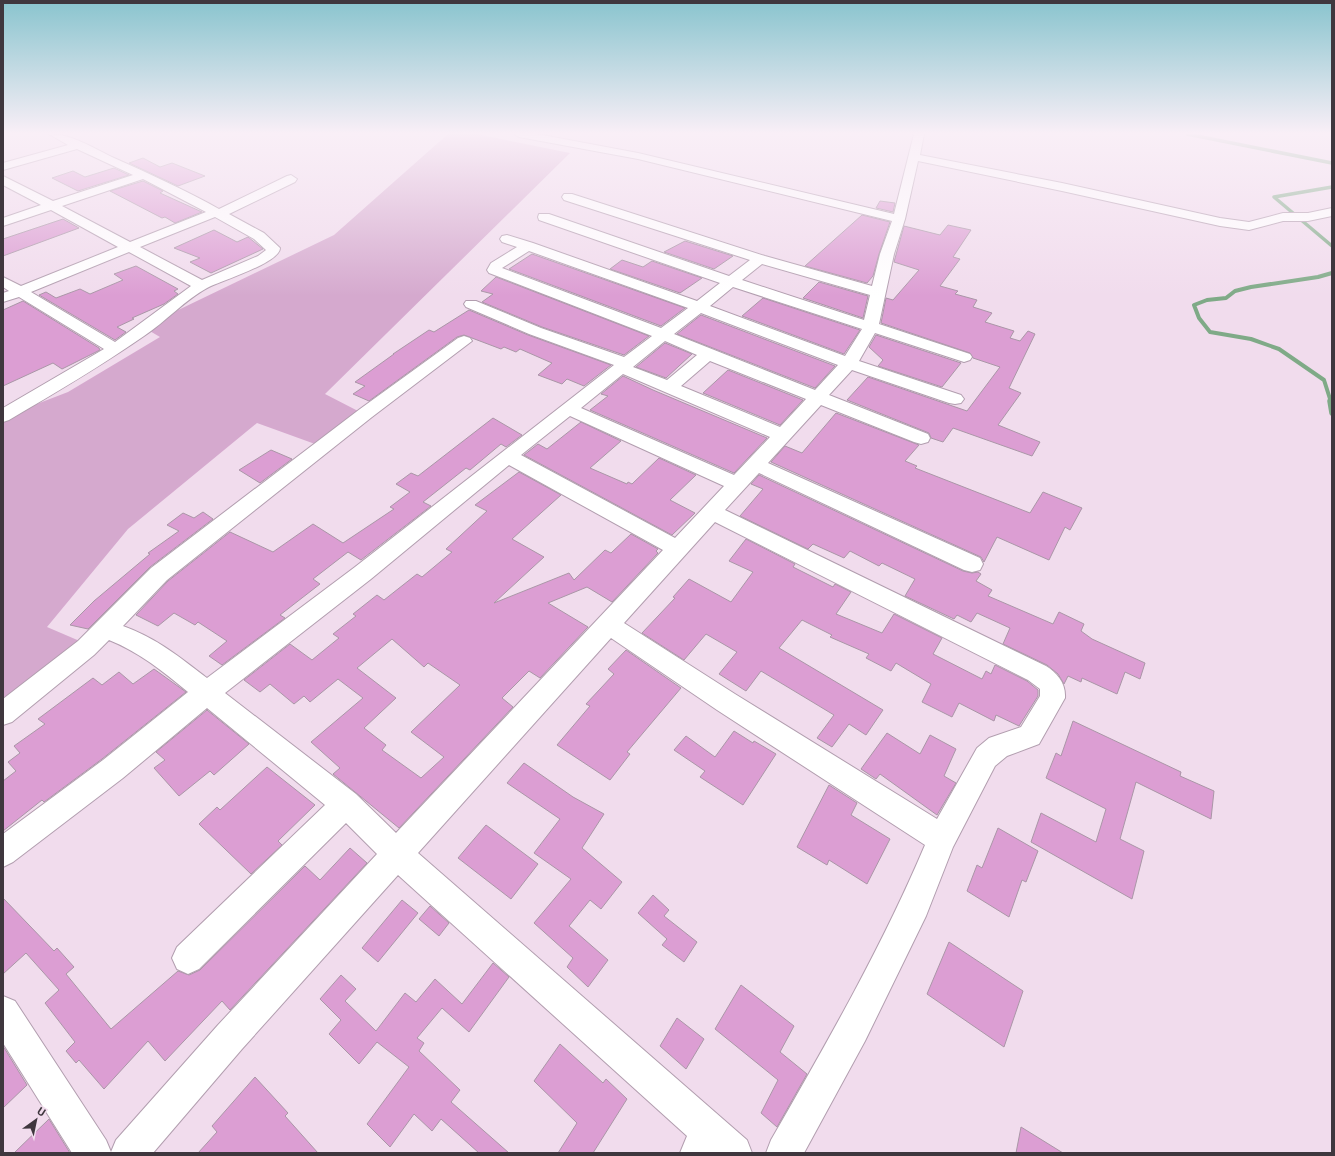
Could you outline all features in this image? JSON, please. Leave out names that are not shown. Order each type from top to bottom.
[{"type":"street","points":[[18,188],[128,248],[201,285]]},
{"type":"street","points":[[3,222],[106,188]]},
{"type":"street","points":[[3,416],[79,372],[140,332],[201,285],[263,259],[274,249],[259,236],[169,188]]},
{"type":"street","points":[[3,298],[217,213],[272,188]]},
{"type":"street","points":[[770,188],[899,219]]},
{"type":"street","points":[[129,1153],[230,1037],[677,548],[849,363],[870,328],[887,254],[899,219],[906,188]]},
{"type":"street","points":[[1066,188],[1220,222],[1249,226],[1283,217],[1308,217],[1332,212]]},
{"type":"street","points":[[568,197],[760,260],[879,293]]},
{"type":"street","points":[[544,217],[870,328],[964,357]]},
{"type":"street","points":[[506,239],[700,307],[849,363],[955,399]]},
{"type":"street","points":[[528,246],[494,270],[664,335],[708,354],[921,438]]},
{"type":"street","points":[[3,852],[113,769],[206,693],[363,573],[508,456],[760,260]]},
{"type":"street","points":[[3,281],[114,348]]},
{"type":"street","points":[[471,304],[624,366],[668,388],[783,435]]},
{"type":"street","points":[[3,714],[86,648],[159,574],[366,412],[464,341]]},
{"type":"street","points":[[668,388],[708,354]]},
{"type":"street","points":[[569,409],[737,484]]},
{"type":"street","points":[[508,456],[677,548]]},
{"type":"street","points":[[755,464],[972,564]]},
{"type":"street","points":[[711,512],[1037,673],[1052,686],[1052,698],[1030,736],[992,750],[986,757],[963,797],[942,839],[915,904],[853,1029],[784,1153]]},
{"type":"street","points":[[608,624],[942,839]]},
{"type":"street","points":[[106,629],[139,642],[157,653],[346,804],[397,854],[714,1146]]},
{"type":"street","points":[[188,958],[346,804]]},
{"type":"street","points":[[3,1013],[93,1153]]},
{"type":"shaded area","points":[[387,188],[534,188],[325,394],[358,411],[315,444],[257,423],[128,529],[47,627],[82,642],[3,705],[3,417],[68,392],[160,337],[143,327],[334,235]]},
{"type":"building","points":[[72,188],[88,188],[78,191]]},
{"type":"building","points":[[120,188],[157,188],[163,191],[160,193],[202,212],[175,223],[165,217],[162,218],[110,191]]},
{"type":"building","points":[[880,201],[895,203],[893,212],[876,208]]},
{"type":"building","points":[[862,215],[890,222],[873,276],[867,283],[805,266]]},
{"type":"building","points":[[63,219],[79,228],[3,256],[3,239]]},
{"type":"building","points":[[948,225],[971,230],[953,257],[960,259],[940,286],[958,291],[955,294],[977,300],[973,307],[992,313],[985,322],[1014,331],[1010,338],[1020,341],[1028,331],[1035,334],[1009,388],[1021,393],[998,425],[1040,442],[1032,456],[953,428],[943,442],[931,438],[929,433],[847,400],[868,377],[967,411],[1000,367],[973,358],[970,353],[881,323],[886,298],[893,300],[919,270],[894,262],[904,226],[940,235]]},
{"type":"building","points":[[214,230],[237,242],[248,237],[263,249],[211,273],[190,262],[200,258],[174,248]]},
{"type":"building","points":[[685,241],[733,256],[714,269],[664,252]]},
{"type":"building","points":[[532,254],[685,308],[661,326],[509,269]]},
{"type":"building","points":[[622,260],[643,267],[652,261],[702,278],[680,293],[610,269]]},
{"type":"building","points":[[136,266],[178,289],[174,291],[178,294],[164,304],[132,318],[134,319],[117,327],[126,332],[115,340],[39,295],[46,292],[56,298],[80,289],[90,294],[123,280],[114,274]]},
{"type":"building","points":[[496,277],[649,336],[624,355],[542,327],[482,302],[493,294],[481,291]]},
{"type":"building","points":[[819,282],[868,296],[863,318],[803,298]]},
{"type":"building","points":[[763,298],[860,330],[844,354],[742,316]]},
{"type":"building","points":[[23,301],[100,350],[62,369],[53,363],[3,386],[3,310]]},
{"type":"building","points":[[469,310],[528,335],[611,365],[584,386],[567,379],[562,384],[538,375],[552,363],[520,349],[516,352],[504,347],[501,349],[464,335],[457,337],[369,401],[353,394],[365,386],[355,382],[393,354],[429,330],[434,332]]},
{"type":"building","points":[[701,315],[835,366],[815,388],[677,334]]},
{"type":"building","points":[[876,335],[961,363],[942,387],[878,366],[883,360],[869,347]]},
{"type":"building","points":[[665,343],[692,354],[666,378],[636,367]]},
{"type":"building","points":[[728,370],[803,400],[780,425],[703,393]]},
{"type":"building","points":[[623,376],[767,438],[734,473],[590,410],[608,396],[601,394]]},
{"type":"building","points":[[836,413],[919,445],[905,461],[917,466],[915,468],[1030,513],[1043,492],[1082,508],[1070,530],[1065,527],[1049,560],[997,537],[984,562],[981,557],[771,462],[785,446],[802,453]]},
{"type":"building","points":[[493,418],[522,435],[506,447],[501,444],[470,470],[466,468],[423,502],[431,506],[361,560],[348,552],[313,579],[320,584],[280,615],[285,618],[222,665],[209,656],[227,641],[198,622],[195,625],[174,613],[158,626],[136,615],[168,581],[230,532],[273,552],[313,524],[343,543],[394,509],[390,507],[410,492],[396,484],[411,473],[418,476]]},
{"type":"building","points":[[581,422],[621,441],[590,468],[627,484],[628,482],[632,484],[659,458],[696,475],[670,500],[695,513],[672,535],[524,455],[538,444],[547,449]]},
{"type":"building","points":[[271,450],[292,459],[260,483],[239,470]]},
{"type":"building","points":[[519,472],[561,495],[512,539],[544,557],[494,603],[569,573],[574,580],[605,550],[611,553],[631,534],[658,549],[656,551],[658,553],[612,602],[587,587],[548,603],[588,627],[540,678],[529,671],[502,698],[513,707],[399,828],[333,774],[340,768],[311,742],[363,698],[338,679],[310,702],[304,696],[294,704],[270,684],[260,692],[244,680],[290,644],[312,660],[339,638],[333,634],[356,616],[353,614],[377,595],[384,600],[417,574],[422,577],[452,552],[446,549],[487,511],[475,505]],"holes":[[[392,639],[424,667],[428,663],[460,685],[411,732],[444,757],[421,778],[382,750],[386,745],[364,728],[396,698],[357,668]]]},
{"type":"building","points":[[759,475],[963,571],[972,573],[978,572],[981,574],[976,581],[992,590],[988,596],[1053,624],[1059,612],[1084,624],[1081,631],[1092,639],[1145,663],[1140,679],[1125,672],[1117,694],[1082,678],[1081,682],[1068,676],[1064,684],[1058,674],[1047,665],[1003,644],[1010,628],[977,613],[971,622],[957,615],[954,619],[905,596],[915,579],[882,563],[879,566],[850,551],[844,558],[813,544],[808,549],[740,516],[763,489],[751,484]]},
{"type":"building","points":[[203,512],[213,519],[150,567],[88,629],[70,625],[94,601],[150,554],[148,553],[179,531],[167,525],[183,513],[194,518]]},
{"type":"building","points":[[746,539],[795,564],[793,567],[833,587],[835,584],[851,592],[836,614],[882,633],[894,614],[942,638],[933,654],[982,679],[986,671],[991,674],[995,665],[1027,681],[1038,690],[1038,696],[1019,726],[996,715],[994,721],[959,703],[952,717],[922,702],[931,684],[896,663],[891,671],[866,658],[869,654],[830,637],[832,635],[802,620],[779,648],[883,710],[866,735],[849,724],[832,747],[817,738],[834,715],[761,671],[746,691],[719,674],[737,652],[706,634],[684,660],[642,633],[675,598],[673,597],[689,579],[731,602],[753,572],[729,561]]},
{"type":"building","points":[[626,650],[681,688],[627,752],[630,754],[610,780],[557,745],[590,706],[586,704],[614,674],[608,669]]},
{"type":"building","points":[[154,669],[186,692],[102,759],[44,802],[42,800],[3,831],[3,781],[16,771],[8,762],[20,753],[14,746],[45,724],[38,719],[93,678],[102,685],[119,672],[133,684]]},
{"type":"building","points":[[207,710],[249,744],[214,775],[210,771],[179,796],[154,768],[165,760],[156,752]]},
{"type":"building","points":[[1073,721],[1181,772],[1180,776],[1214,791],[1211,819],[1136,782],[1120,839],[1144,851],[1132,899],[1031,842],[1041,813],[1096,842],[1106,809],[1046,778],[1056,753],[1061,756]]},
{"type":"building","points":[[734,731],[753,743],[754,741],[776,754],[743,805],[700,777],[705,771],[674,750],[686,736],[715,757]]},
{"type":"building","points":[[887,733],[920,754],[930,735],[956,749],[944,776],[956,783],[937,815],[880,774],[876,779],[861,769]]},
{"type":"building","points":[[524,763],[573,797],[604,814],[582,848],[622,882],[601,909],[590,900],[569,926],[608,960],[588,987],[567,967],[573,958],[534,923],[571,879],[534,853],[560,819],[507,783]]},
{"type":"building","points":[[267,767],[315,805],[278,841],[282,845],[251,874],[199,824],[217,807],[220,810]]},
{"type":"building","points":[[829,785],[857,803],[851,815],[890,839],[867,884],[829,860],[827,865],[797,847]]},
{"type":"building","points":[[486,825],[538,864],[511,899],[458,858]]},
{"type":"building","points":[[998,828],[1038,851],[1026,882],[1022,880],[1009,917],[967,891],[977,865],[982,868]]},
{"type":"building","points":[[350,848],[367,863],[230,1010],[222,1001],[165,1061],[148,1041],[104,1089],[79,1060],[76,1063],[66,1051],[75,1042],[45,1003],[59,990],[26,953],[3,974],[3,898],[54,951],[57,948],[74,967],[66,974],[111,1029],[178,971],[189,975],[200,970],[305,866],[320,880]]},
{"type":"building","points":[[653,895],[669,910],[664,916],[697,942],[684,962],[662,945],[667,939],[638,913]]},
{"type":"building","points":[[402,900],[418,913],[378,962],[362,948]]},
{"type":"building","points":[[430,906],[449,923],[439,936],[419,919]]},
{"type":"building","points":[[949,942],[1023,991],[1004,1047],[927,994]]},
{"type":"building","points":[[493,963],[509,977],[469,1032],[442,1008],[417,1038],[424,1043],[419,1051],[460,1090],[451,1102],[509,1153],[479,1153],[441,1119],[432,1131],[414,1114],[390,1147],[367,1124],[409,1067],[377,1042],[359,1064],[329,1034],[341,1020],[320,999],[341,975],[356,989],[345,1001],[376,1031],[405,993],[416,1002],[435,979],[462,1004]]},
{"type":"building","points":[[741,985],[794,1026],[780,1052],[807,1074],[777,1127],[761,1113],[778,1080],[715,1029]]},
{"type":"building","points":[[677,1018],[704,1039],[686,1069],[660,1046]]},
{"type":"building","points":[[560,1044],[603,1083],[606,1079],[627,1099],[593,1153],[558,1153],[577,1123],[534,1081]]},
{"type":"building","points":[[3,1046],[27,1085],[3,1108]]},
{"type":"building","points":[[255,1077],[288,1113],[285,1116],[318,1153],[198,1153],[217,1132],[212,1126]]},
{"type":"building","points":[[49,1119],[70,1153],[14,1153]]},
{"type":"building","points":[[1021,1127],[1063,1153],[1016,1153]]},
{"type":"waterway","points":[[1327,188],[1274,197],[1332,246]]},
{"type":"waterway","points":[[1331,402],[1324,380],[1279,349],[1251,339],[1210,332],[1199,318],[1194,305],[1207,300],[1226,298],[1235,291],[1251,287],[1318,277],[1332,273]]},
{"type":"waterway","points":[[1330,401],[1332,413]]}]
